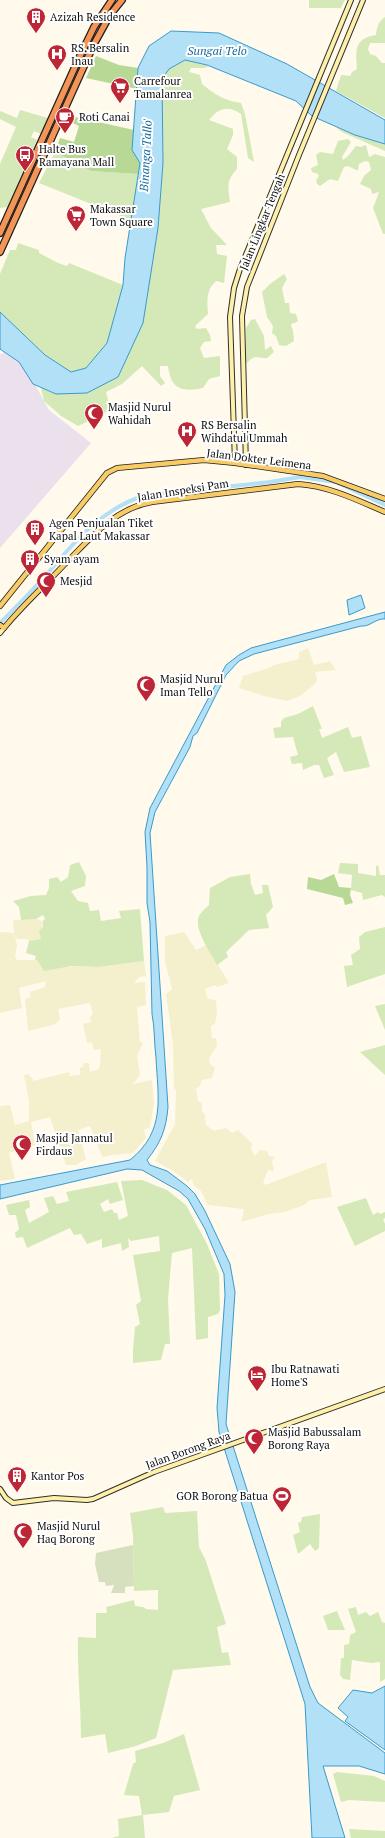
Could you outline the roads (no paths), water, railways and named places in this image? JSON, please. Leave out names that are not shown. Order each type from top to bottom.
[{"type":"highway","points":[[0,233],[79,58],[94,27],[112,0]]},
{"type":"highway","points":[[0,252],[86,61],[107,20],[122,0]]},
{"type":"highway","points":[[79,58],[86,61]]},
{"type":"main road","name":"Jalan Lingkar Tengah","points":[[235,463],[230,317],[234,288],[240,269],[323,64],[351,0]]},
{"type":"main road","name":"Jalan Lingkar Tengah","points":[[246,465],[241,344],[243,303],[252,271],[363,0]]},
{"type":"main road","name":"Jalan Dokter Leimena","points":[[0,606],[108,473],[123,467],[204,460],[235,463],[324,476],[385,499]]},
{"type":"main road","name":"Jalan Inspeksi Pam","points":[[2,627],[93,534],[114,518],[135,506],[152,502],[298,484],[327,488],[385,512]]},
{"type":"main road","points":[[0,633],[2,627]]},
{"type":"main road","name":"Jalan Borong Raya","points":[[0,1489],[6,1498],[13,1503],[54,1498],[87,1500],[96,1498],[154,1472],[385,1389]]},
{"type":"water","name":"Sungai Telo","points":[[171,31],[219,33],[287,64],[385,120],[385,144],[355,135],[312,116],[296,101],[207,65],[185,60],[169,69],[162,79],[163,163],[158,228],[143,323],[118,377],[87,393],[56,394],[33,384],[19,362],[0,349],[0,312],[45,355],[71,372],[86,368],[107,343],[123,285],[125,258],[140,163],[132,150],[138,68],[149,46]]},
{"type":"water","points":[[361,595],[365,608],[349,615],[347,600]]},
{"type":"water","points":[[385,612],[385,619],[364,626],[254,654],[239,661],[226,675],[197,733],[193,736],[190,747],[155,812],[150,833],[168,1107],[162,1135],[147,1160],[150,1165],[167,1171],[195,1194],[205,1211],[230,1264],[235,1292],[226,1424],[310,1687],[318,1703],[385,1753],[385,1774],[359,1766],[323,1766],[345,1838],[312,1838],[305,1704],[219,1432],[217,1408],[225,1295],[224,1274],[205,1229],[188,1199],[179,1191],[142,1170],[127,1169],[0,1199],[0,1185],[130,1160],[142,1149],[155,1126],[158,1087],[152,1014],[150,922],[147,903],[145,832],[150,808],[226,665],[251,648]]},
{"type":"water","points":[[385,1686],[385,1750],[345,1721],[348,1717],[338,1708],[353,1690],[372,1693]]},
{"type":"waterway","points":[[0,623],[90,528],[114,509],[143,496],[270,482],[300,477],[336,482],[385,505]]},
{"type":"place","name":"Azizah Residence","points":[[36,34]]},
{"type":"place","name":"RS. Bersalin Inau","points":[[57,71]]},
{"type":"place","name":"Carrefour Tamalanrea","points":[[120,104]]},
{"type":"place","name":"Roti Canai","points":[[65,134]]},
{"type":"place","name":"Halte Bus Ramayana Mall","points":[[25,172]]},
{"type":"place","name":"Makassar Town Square","points":[[76,232]]},
{"type":"place","name":"Masjid Nurul Wahidah","points":[[94,430]]},
{"type":"place","name":"RS Bersalin Wihdatul Ummah","points":[[187,448]]},
{"type":"place","name":"Agen Penjualan Tiket Kapal Laut Makassar","points":[[35,546]]},
{"type":"place","name":"Syam ayam","points":[[30,576]]},
{"type":"place","name":"Mesjid","points":[[46,598]]},
{"type":"place","name":"Masjid Nurul Iman Tello","points":[[146,702]]},
{"type":"place","name":"Masjid Jannatul Firdaus","points":[[22,1161]]},
{"type":"place","name":"Ibu Ratnawati Home'S","points":[[257,1392]]},
{"type":"place","name":"Masjid Babussalam Borong Raya","points":[[254,1455]]},
{"type":"place","name":"Kantor Pos","points":[[17,1493]]},
{"type":"place","name":"GOR Borong Batua","points":[[282,1513]]},
{"type":"place","name":"Masjid Nurul Haq Borong","points":[[23,1549]]},
{"type":"water label","name":"Binanga Tallo'","points":[[146,155]]}]
